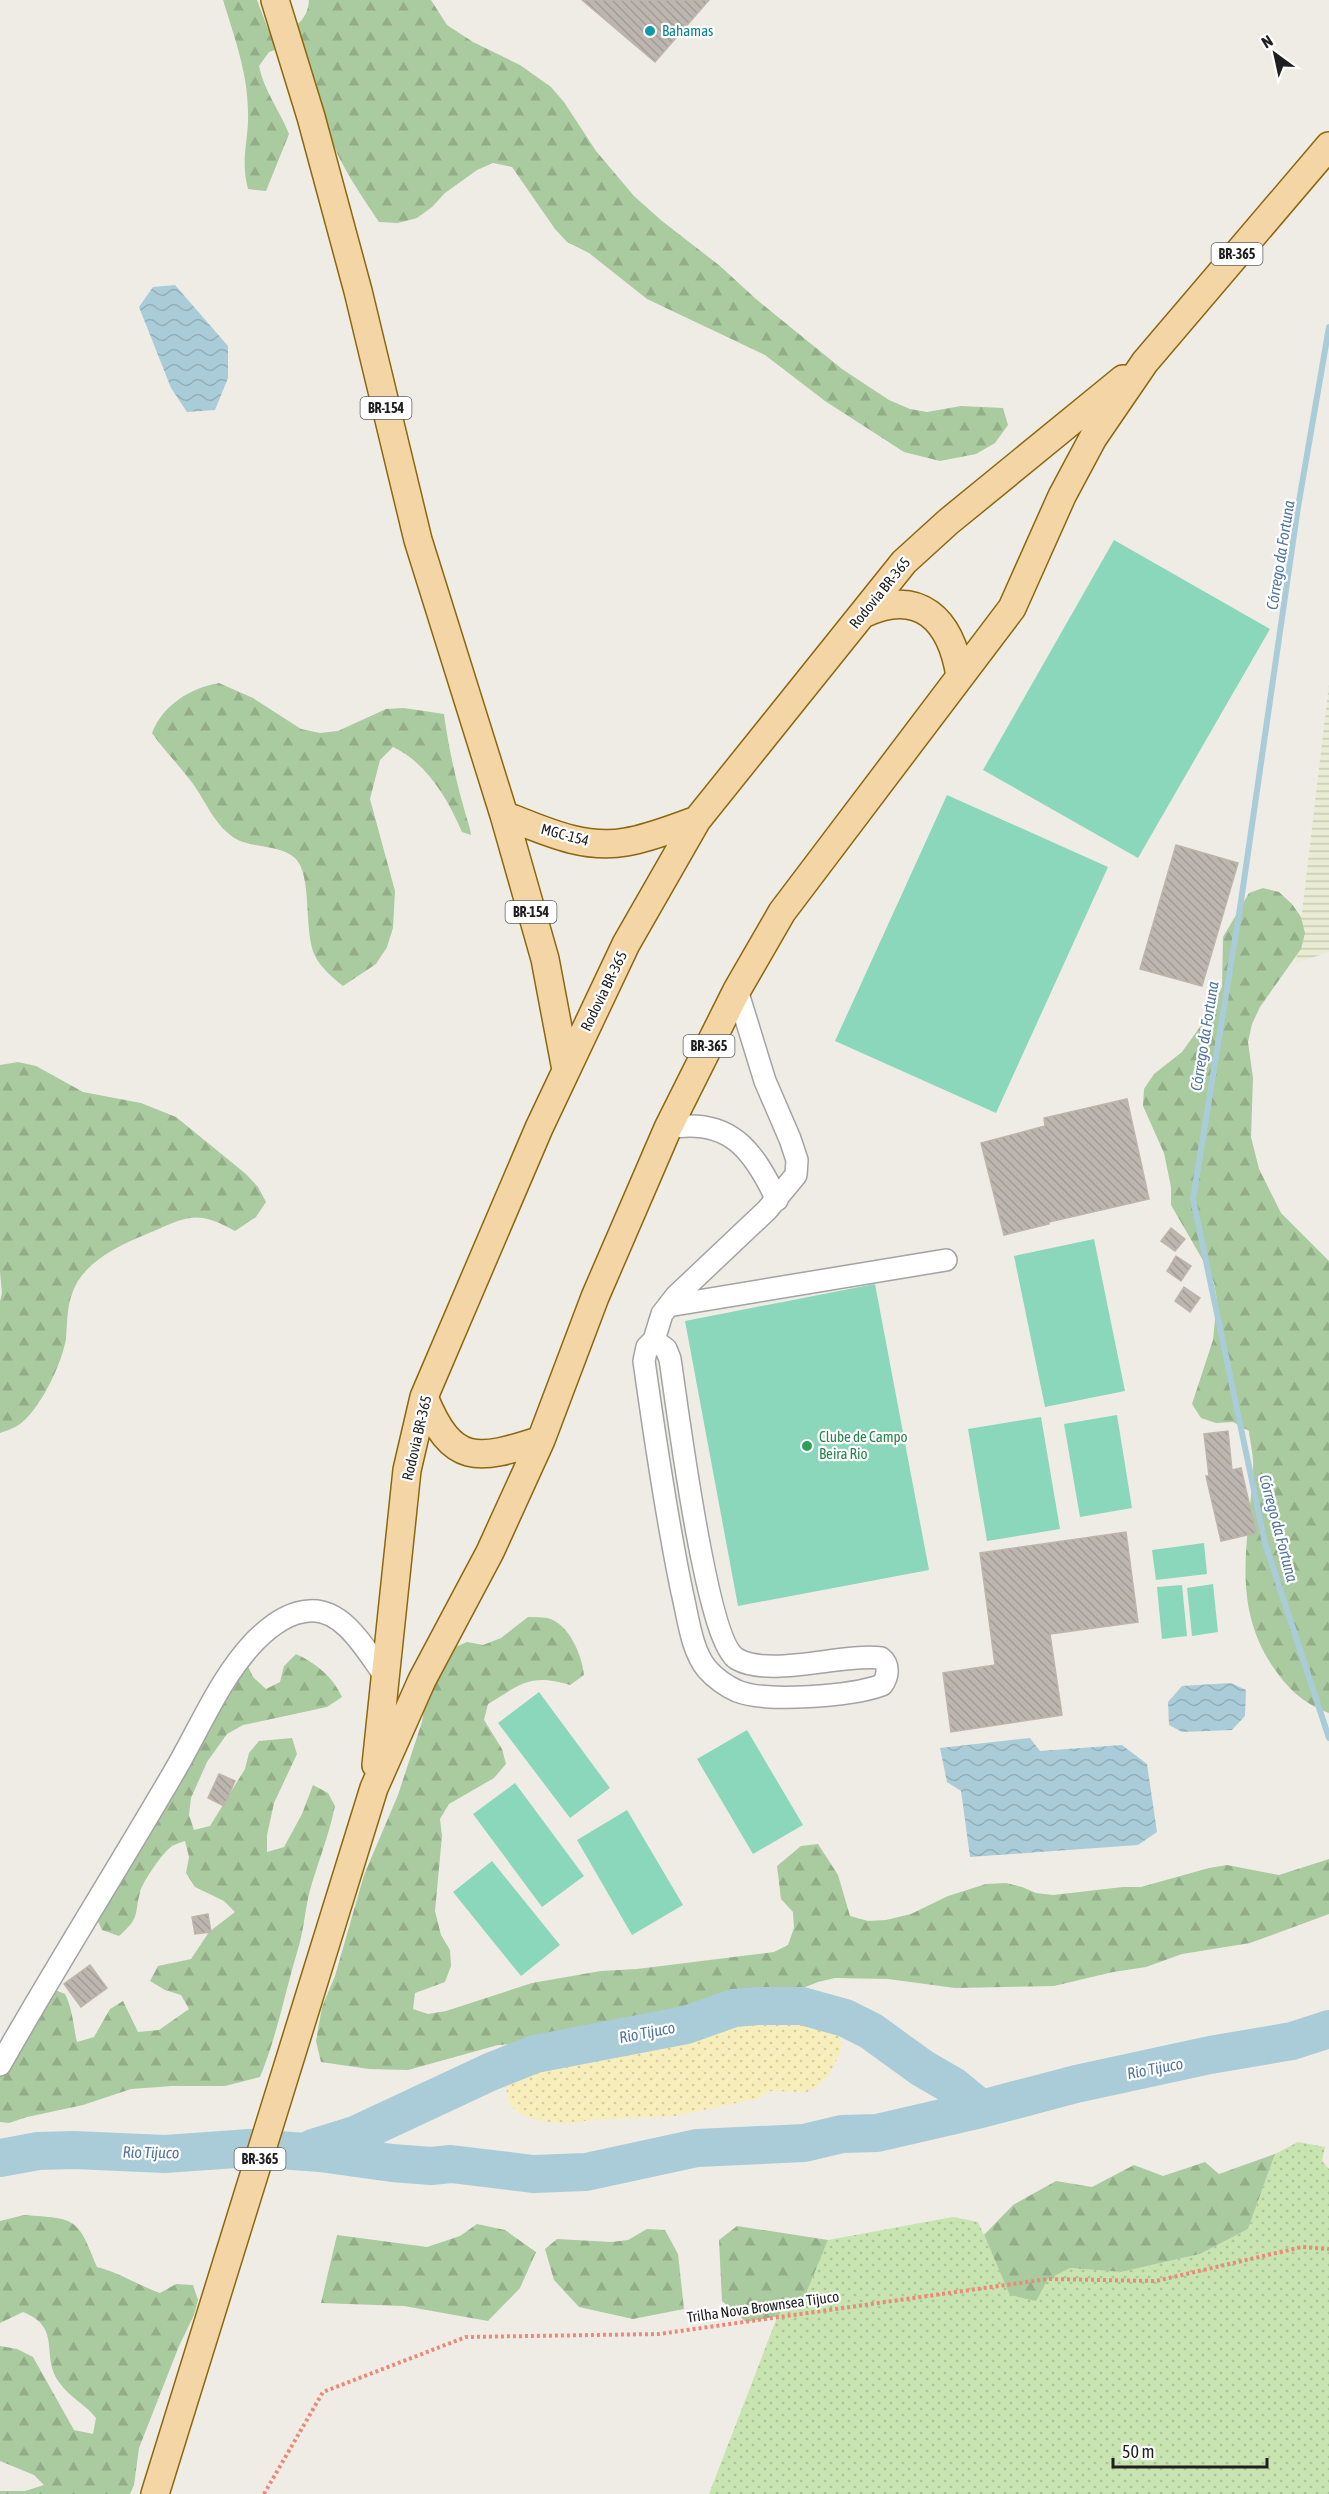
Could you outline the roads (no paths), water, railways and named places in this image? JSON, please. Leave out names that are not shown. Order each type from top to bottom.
[{"type":"main road","name":"BR-154","points":[[275,0],[311,117],[346,248],[418,540],[504,815],[544,959],[566,1070]]},
{"type":"main road","name":"Rodovia BR-365","points":[[155,2494],[374,1788],[423,1680],[490,1552],[540,1440],[595,1297],[668,1128],[737,990],[782,912],[1012,608],[1062,496],[1093,438],[1145,362],[1329,146]]},
{"type":"main road","name":"Rodovia BR-365","points":[[374,1788],[407,1470],[424,1397],[566,1070],[626,944],[697,820],[903,562],[1145,362]]},
{"type":"main road","points":[[863,614],[883,605],[898,603],[925,611],[934,617],[950,639],[957,657],[960,676]]},
{"type":"main road","name":"MGC-154","points":[[504,815],[565,838],[586,843],[608,844],[643,838],[697,820]]},
{"type":"main road","points":[[424,1397],[440,1431],[459,1449],[490,1454],[504,1452],[540,1440]]},
{"type":"street","points":[[654,1340],[666,1348],[670,1359],[692,1508],[723,1642],[736,1658],[754,1665],[788,1665],[881,1658],[885,1661],[887,1674],[882,1685],[829,1695],[778,1697],[738,1691],[716,1678],[699,1656],[689,1621],[667,1518],[644,1362],[647,1347],[654,1340],[662,1314],[668,1306],[689,1283],[777,1200],[796,1174],[797,1160],[765,1081],[737,990]]},
{"type":"street","points":[[668,1128],[693,1124],[703,1126],[722,1132],[742,1143],[756,1161],[777,1200]]},
{"type":"street","points":[[668,1306],[946,1260]]},
{"type":"street","points":[[0,2065],[175,1770],[206,1712],[255,1642],[282,1618],[310,1611],[323,1612],[336,1618],[349,1630],[385,1676]]},
{"type":"water","points":[[175,285],[228,346],[228,378],[215,410],[187,412],[171,388],[139,307],[153,287]]},
{"type":"water","points":[[1231,1683],[1246,1690],[1245,1716],[1232,1730],[1182,1732],[1169,1725],[1168,1702],[1182,1686]]},
{"type":"water","points":[[1030,1738],[1040,1751],[1122,1745],[1147,1764],[1157,1832],[1138,1845],[970,1857],[961,1791],[947,1782],[940,1748]]},
{"type":"waterway","name":"Córrego da Fortuna","points":[[1329,327],[1298,507],[1240,908],[1193,1199],[1265,1543],[1329,1738]]},
{"type":"waterway","name":"Rio Tijuco","points":[[313,2148],[355,2135],[490,2072],[535,2054],[686,2025],[734,2008],[759,2006],[802,2006],[845,2018],[871,2031],[922,2068],[953,2086],[981,2109]]},
{"type":"waterway","name":"Rio Tijuco","points":[[0,2158],[38,2151],[74,2150],[165,2154],[250,2148],[320,2153],[392,2163],[431,2166],[451,2164],[533,2174],[586,2172],[697,2148],[804,2143],[842,2134],[877,2133],[1076,2084],[1210,2055],[1292,2041],[1329,2029]]},
{"type":"place","name":"Bahamas","points":[[650,31]]},
{"type":"place","name":"Clube de Campo Beira Rio","points":[[807,1446]]}]
